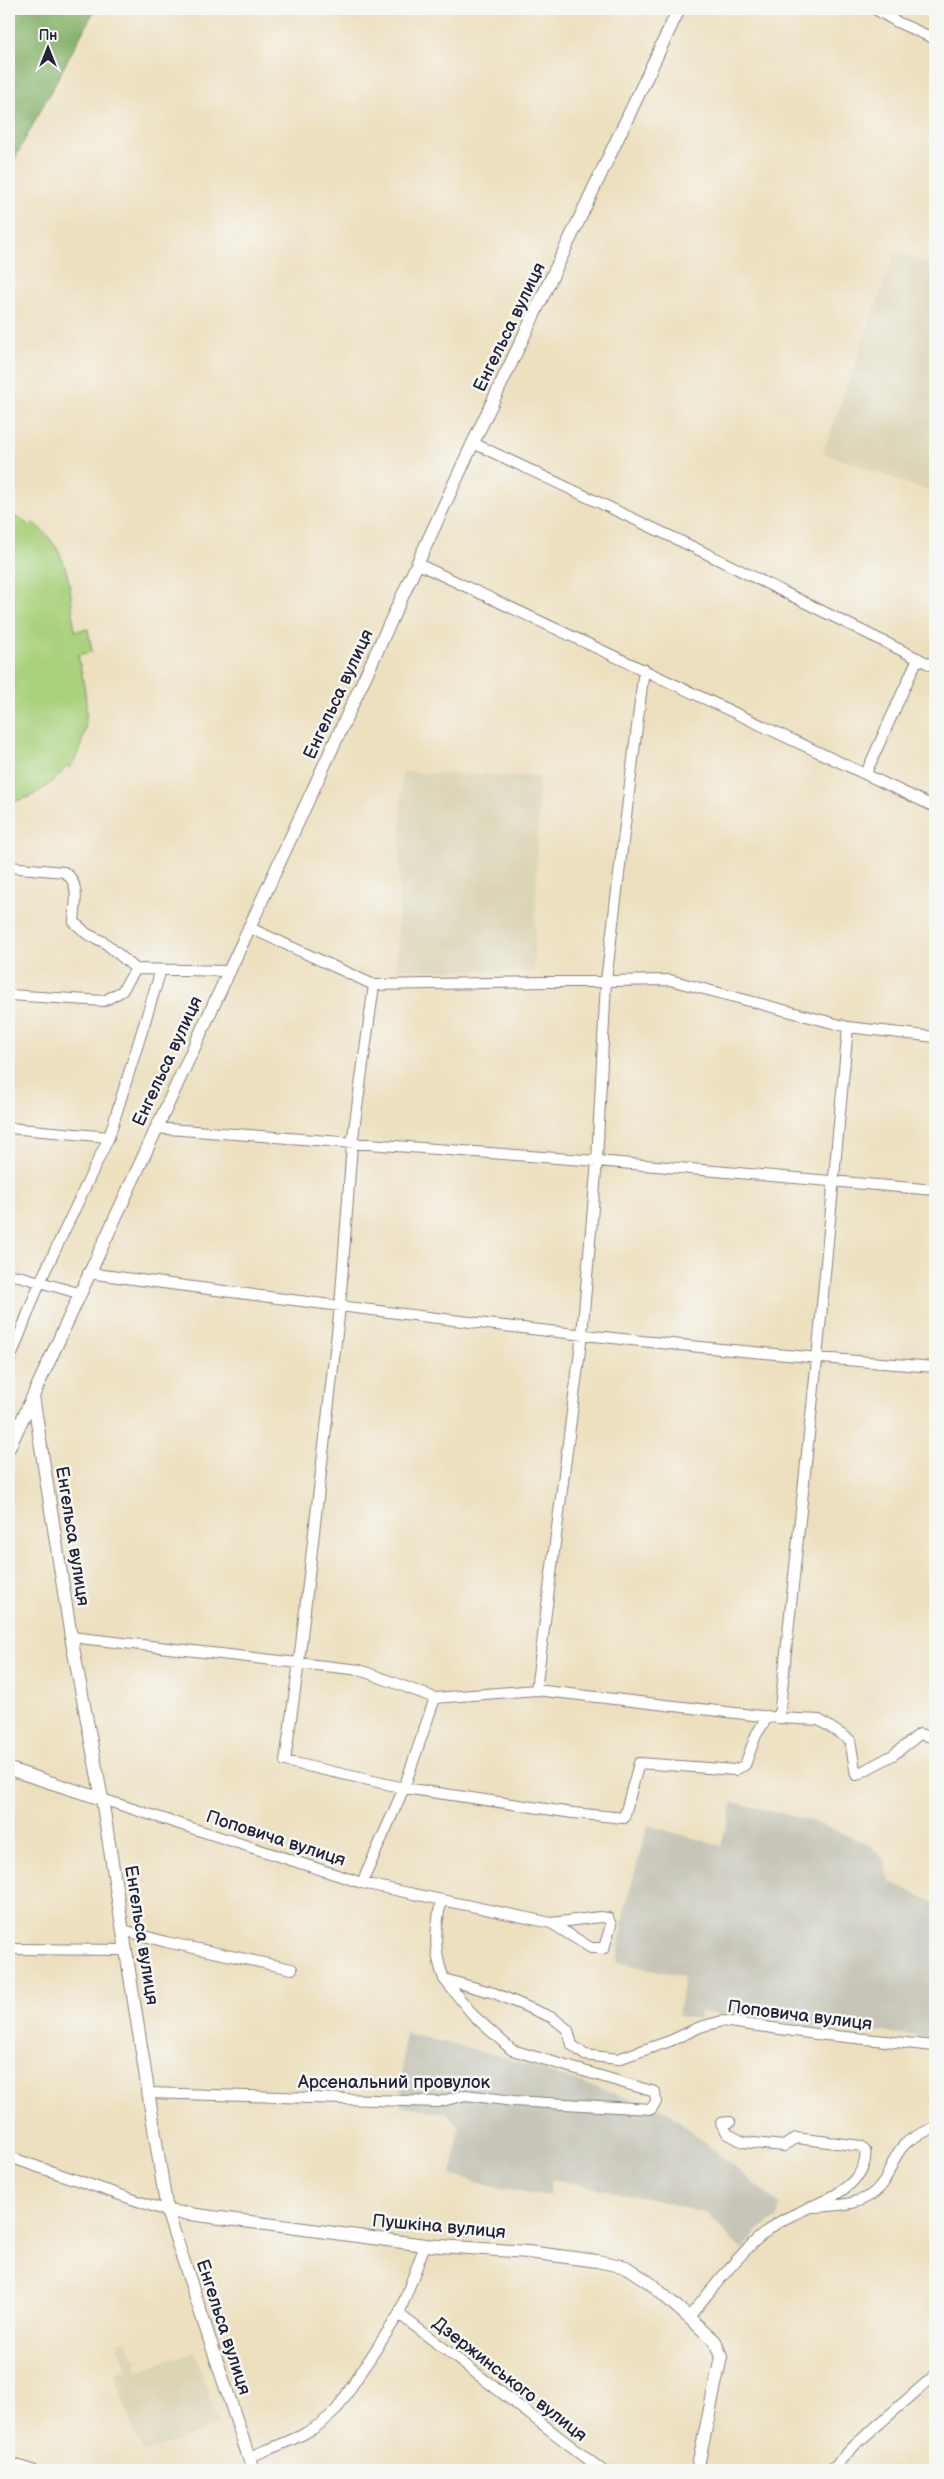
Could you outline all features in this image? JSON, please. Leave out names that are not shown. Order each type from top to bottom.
[{"type":"street","name":"Енгельса вулиця","points":[[9,1448],[154,1128],[473,443],[679,9]]},
{"type":"street","points":[[875,9],[897,22],[935,39]]},
{"type":"street","points":[[473,443],[693,547],[935,666]]},
{"type":"street","points":[[418,564],[866,772],[935,806]]},
{"type":"street","points":[[866,772],[918,658]]},
{"type":"street","points":[[536,1690],[582,1335],[597,1161],[606,981],[644,669]]},
{"type":"street","points":[[9,867],[64,872],[71,876],[76,885],[74,922],[87,934],[104,942],[136,969],[228,971]]},
{"type":"street","points":[[248,927],[374,985],[670,980],[848,1027],[935,1037]]},
{"type":"street","points":[[9,995],[104,1001],[122,991],[136,969]]},
{"type":"street","points":[[9,1362],[40,1282],[109,1137],[161,970]]},
{"type":"street","points":[[374,985],[352,1144],[340,1307],[299,1662],[285,1761],[404,1788],[573,1813],[624,1818],[640,1763],[735,1770],[745,1765],[756,1735],[768,1716]]},
{"type":"street","points":[[779,1718],[817,1359],[848,1027]]},
{"type":"street","points":[[9,1128],[109,1137]]},
{"type":"street","points":[[154,1128],[597,1161],[935,1190]]},
{"type":"street","points":[[88,1273],[340,1307],[582,1335],[817,1359],[935,1367]]},
{"type":"street","points":[[9,1275],[78,1293]]},
{"type":"street","name":"Енгельса вулиця","points":[[33,1396],[71,1636],[102,1799],[167,2211],[253,2470]]},
{"type":"street","points":[[71,1636],[360,1670],[435,1698],[536,1690],[779,1718],[819,1720],[850,1740],[856,1775],[893,1755],[920,1734],[935,1738]]},
{"type":"street","points":[[362,1883],[404,1788],[435,1698]]},
{"type":"street","points":[[9,1769],[102,1799]]},
{"type":"street","name":"Поповича вулиця","points":[[102,1799],[362,1883],[551,1923],[600,1917],[608,1918],[610,1925],[604,1948],[591,1948],[551,1923]]},
{"type":"street","points":[[441,1901],[434,1935],[437,1961],[444,1979]]},
{"type":"street","points":[[123,1930],[166,1942],[292,1969]]},
{"type":"street","points":[[9,1948],[126,1950]]},
{"type":"street","name":"Поповича вулиця","points":[[444,1979],[494,1993],[553,2018],[568,2030],[572,2045],[585,2055],[618,2060],[722,2020],[816,2034],[935,2046]]},
{"type":"street","name":"Арсенальний провулок","points":[[149,2093],[438,2102],[466,2095],[513,2101],[651,2109],[656,2102],[655,2092],[512,2050],[474,2016],[444,1979]]},
{"type":"street","points":[[689,2317],[746,2249],[772,2227],[841,2190],[852,2182],[865,2164],[865,2150],[861,2146],[843,2142],[796,2138],[784,2146],[743,2142],[728,2134],[721,2123],[730,2122]]},
{"type":"street","points":[[809,2207],[840,2206],[864,2198],[883,2182],[898,2152],[905,2143],[935,2127]]},
{"type":"street","name":"Пушкіна вулиця","points":[[9,2156],[167,2211],[425,2245],[528,2252],[597,2261],[626,2267],[650,2283],[715,2341],[721,2358],[697,2470]]},
{"type":"street","points":[[249,2457],[308,2434],[325,2423],[337,2409],[399,2314],[425,2245]]},
{"type":"street","name":"Дзержинського вулиця","points":[[399,2314],[602,2470]]},
{"type":"street","points":[[831,2470],[856,2444],[935,2375]]},
{"type":"street","points":[[9,2463],[32,2470]]},
{"type":"shaded area","points":[[895,251],[935,265],[935,493],[823,453]]},
{"type":"shaded area","points":[[402,772],[539,776],[534,972],[397,969]]},
{"type":"shaded area","points":[[733,1802],[812,1821],[870,1845],[884,1860],[889,1881],[935,1903],[935,2038],[841,2027],[827,2029],[700,2012],[699,2019],[678,2016],[684,1976],[617,1962],[624,1911],[648,1825],[721,1846]]},
{"type":"shaded area","points":[[405,2033],[496,2055],[667,2111],[780,2205],[777,2218],[759,2229],[742,2250],[707,2214],[660,2201],[552,2179],[549,2196],[489,2186],[452,2174],[459,2127],[447,2113],[400,2106]]},
{"type":"shaded area","points":[[127,2339],[133,2358],[138,2360],[136,2364],[138,2370],[195,2352],[219,2425],[143,2453],[140,2442],[137,2443],[115,2373],[126,2369],[118,2342]]},
{"type":"green space","points":[[9,9],[95,9],[9,169]]},
{"type":"green space","points":[[9,513],[31,526],[33,523],[46,534],[55,546],[62,558],[66,571],[75,631],[88,629],[92,652],[78,655],[86,699],[86,713],[83,740],[70,768],[67,766],[49,785],[34,794],[18,801],[9,802]]}]
